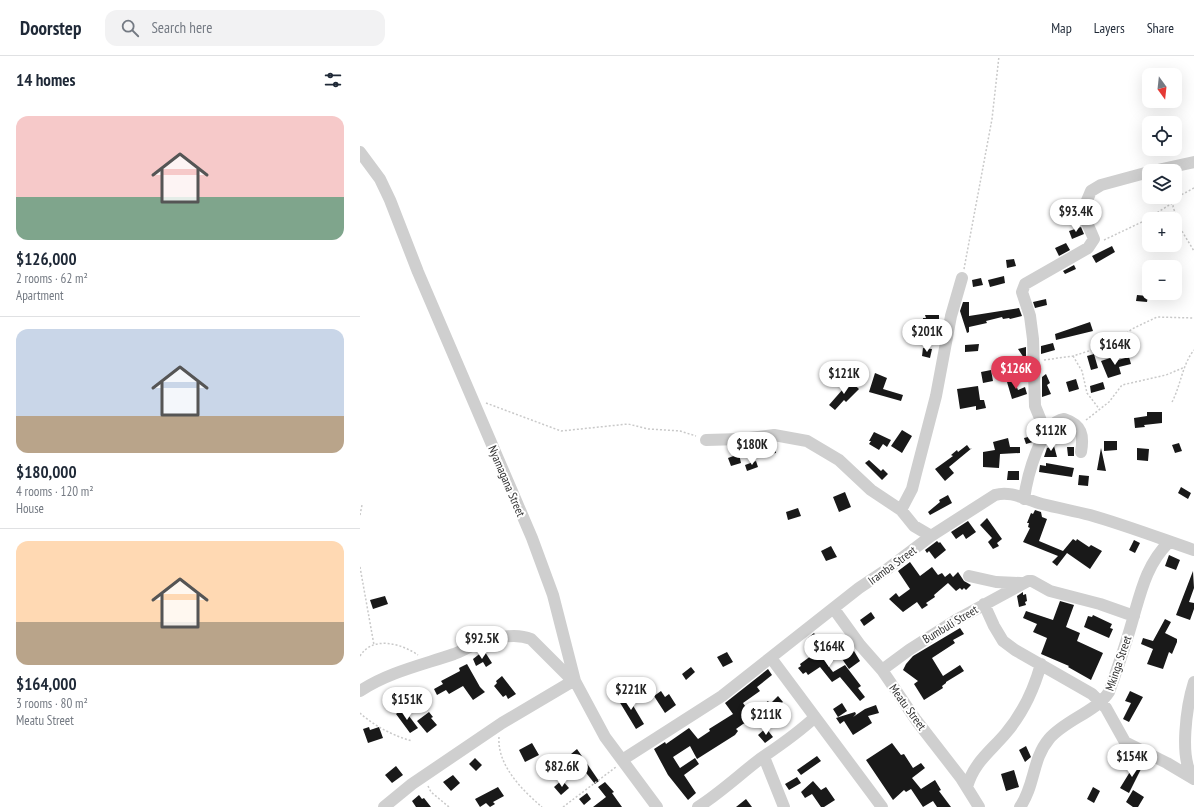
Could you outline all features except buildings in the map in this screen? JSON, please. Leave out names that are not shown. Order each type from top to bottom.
[{"type":"street","name":"Nyamagana Street","points":[[360,152],[380,179],[390,200],[418,272],[532,538],[553,595],[574,681],[606,737],[657,807]]},
{"type":"street","points":[[1182,165],[1194,162]]},
{"type":"street","points":[[1046,433],[1033,398],[1035,360],[1030,316],[1022,288],[1047,270],[1088,248],[1094,239],[1083,210],[1091,191],[1101,185],[1142,174]]},
{"type":"street","points":[[901,510],[912,489],[936,396],[951,316],[962,278]]},
{"type":"street","points":[[1024,499],[1030,471],[1046,433],[1053,424],[1059,420],[1064,420],[1078,425],[1082,431],[1083,437],[1081,452]]},
{"type":"street","points":[[706,440],[741,439],[774,435],[807,441],[839,460],[871,490],[901,510],[914,526],[931,536]]},
{"type":"street","name":"Iramba Street","points":[[622,760],[722,696],[771,658],[791,640],[834,609],[859,588],[886,570],[931,536],[995,495],[1005,493],[1110,521],[1194,550]]},
{"type":"street","name":"Mkinga Street","points":[[1020,807],[1030,790],[1036,760],[1046,743],[1067,723],[1101,701],[1109,692],[1144,580],[1150,566],[1160,551],[1170,542]]},
{"type":"street","points":[[969,576],[996,582],[1022,583],[1032,581],[1050,591],[1100,604],[1134,616]]},
{"type":"street","name":"Bumbuli Street","points":[[882,670],[909,650],[984,604],[1022,583]]},
{"type":"street","points":[[984,604],[1003,641],[1101,701],[1124,742],[1194,779]]},
{"type":"street","name":"Meatu Street","points":[[834,609],[860,645],[882,670],[916,720],[967,787],[979,807]]},
{"type":"street","points":[[360,691],[386,676],[456,653],[483,641],[500,637],[524,636],[537,643],[574,681],[502,723],[412,784],[384,807]]},
{"type":"street","points":[[771,658],[814,718],[882,807]]},
{"type":"street","points":[[967,787],[975,766],[1007,732],[1022,711],[1037,679],[1041,664]]},
{"type":"street","points":[[1194,682],[1186,727],[1186,757],[1188,768],[1194,779]]},
{"type":"street","points":[[698,807],[785,743],[814,718]]},
{"type":"street","points":[[764,757],[784,807]]},
{"type":"path","points":[[962,278],[992,119],[1000,56]]},
{"type":"path","points":[[1182,194],[1194,188]]},
{"type":"path","points":[[1088,248],[1144,221],[1171,204]]},
{"type":"path","points":[[1174,204],[1176,223],[1194,251]]},
{"type":"path","points":[[1035,360],[1073,356],[1114,343],[1132,329],[1157,317],[1194,318]]},
{"type":"path","points":[[1172,402],[1180,385],[1189,356],[1194,350]]},
{"type":"path","points":[[1073,356],[1082,371],[1087,393],[1100,410]]},
{"type":"path","points":[[1078,425],[1109,402],[1122,385],[1166,375],[1185,367]]},
{"type":"path","points":[[486,403],[561,432],[628,424],[648,429],[680,431],[706,440]]},
{"type":"path","points":[[360,515],[362,505]]},
{"type":"path","points":[[360,567],[374,645]]},
{"type":"path","points":[[360,656],[364,651],[374,645],[390,644],[402,645],[430,661]]},
{"type":"path","points":[[360,713],[379,726],[412,741]]},
{"type":"path","points":[[502,723],[499,742],[501,756],[518,784],[542,807]]},
{"type":"path","points":[[564,807],[604,778],[622,760]]},
{"type":"path","points":[[430,772],[428,782],[429,788],[449,807]]}]
